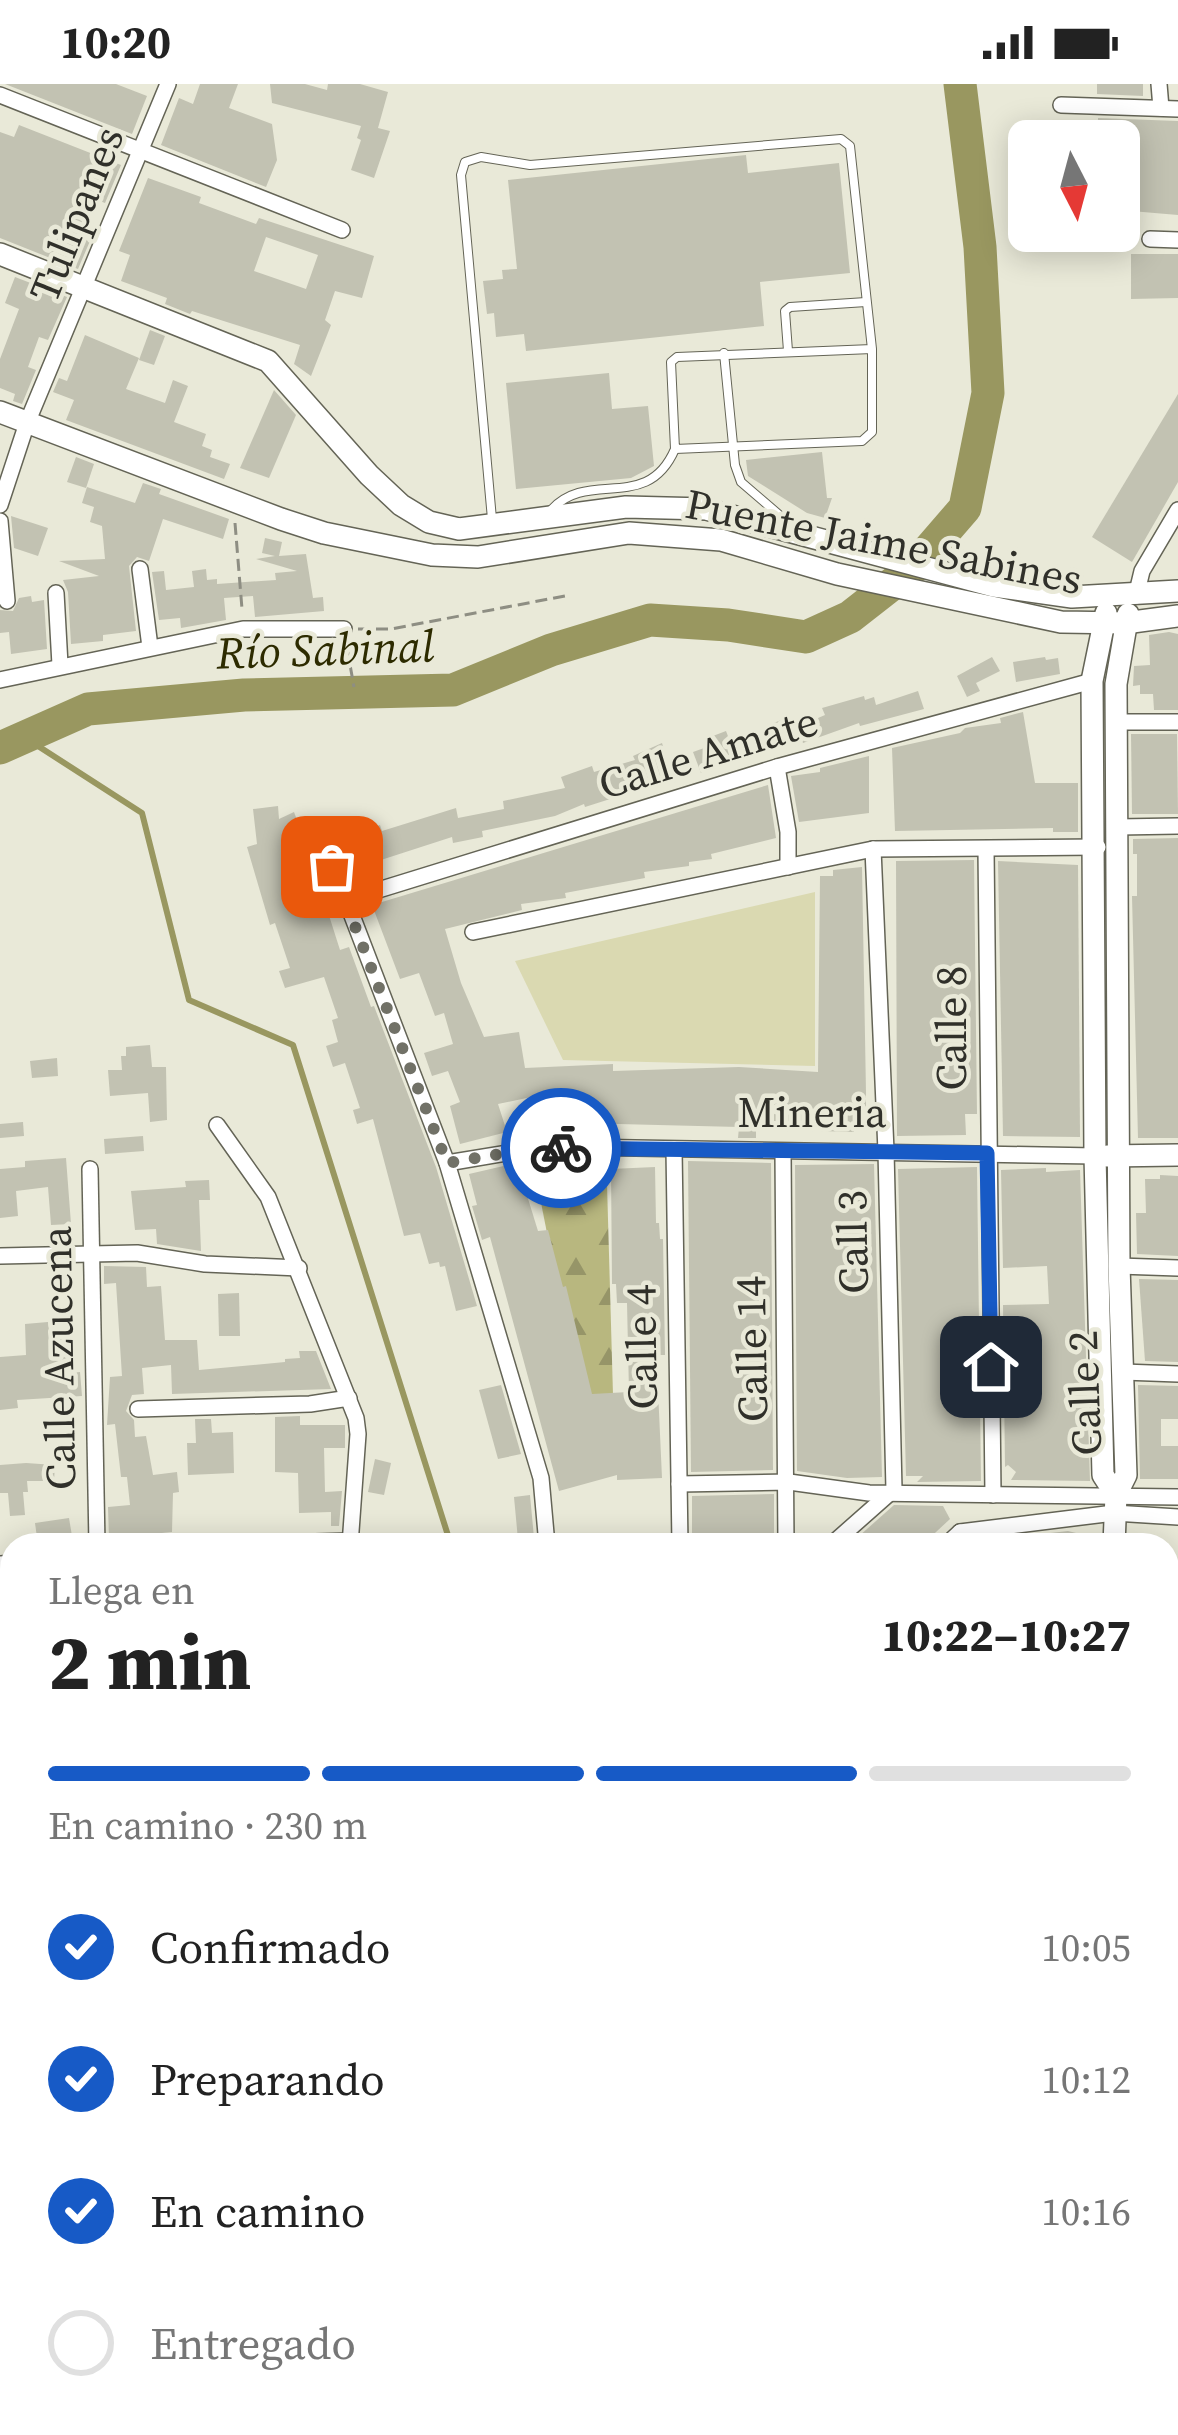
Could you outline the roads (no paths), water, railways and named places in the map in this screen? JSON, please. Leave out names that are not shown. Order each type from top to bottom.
[{"type":"main road","points":[[0,254],[86,288]]},
{"type":"main road","name":"Puente Jaime Sabines","points":[[86,288],[268,361],[401,505],[430,522],[459,529],[626,507],[706,509],[844,547],[1061,622],[1113,623],[1178,616]]},
{"type":"main road","name":"Puente Jaime Sabines","points":[[0,412],[324,533],[431,555],[478,557],[629,533],[721,540],[837,574],[992,597]]},
{"type":"main road","points":[[992,597],[1124,597],[1178,591]]},
{"type":"main road","points":[[1113,623],[1124,597]]},
{"type":"main road","name":"Calle 2","points":[[1113,623],[1092,681],[1103,1475],[1115,1504]]},
{"type":"main road","name":"Calle 2","points":[[1113,623],[1119,1266],[1126,1475],[1115,1504]]},
{"type":"main road","name":"Mineria","points":[[1095,1156],[1178,1154]]},
{"type":"main road","points":[[1114,1533],[1115,1504]]},
{"type":"street","name":"Tulipanes","points":[[0,505],[27,423],[168,84]]},
{"type":"street","points":[[1061,105],[1170,109],[1160,84]]},
{"type":"street","points":[[0,95],[342,230]]},
{"type":"street","points":[[1150,239],[1178,240]]},
{"type":"street","points":[[1124,597],[1178,510]]},
{"type":"street","points":[[0,521],[7,601]]},
{"type":"street","points":[[140,569],[150,647]]},
{"type":"street","points":[[56,593],[60,664]]},
{"type":"street","points":[[0,680],[243,629],[344,629]]},
{"type":"street","name":"Calle Amate","points":[[346,900],[778,767],[1092,681]]},
{"type":"street","points":[[1117,722],[1178,722]]},
{"type":"street","points":[[778,767],[788,866]]},
{"type":"street","points":[[473,932],[873,849],[1094,847],[1118,837],[1178,826]]},
{"type":"street","points":[[317,834],[447,1163],[541,1478],[546,1533]]},
{"type":"street","name":"Call 3","points":[[873,849],[894,1490]]},
{"type":"street","name":"Calle 8","points":[[986,849],[993,1495]]},
{"type":"street","points":[[217,1125],[268,1197],[350,1398],[358,1435],[351,1533]]},
{"type":"street","name":"Mineria","points":[[447,1163],[530,1149],[1095,1156]]},
{"type":"street","name":"Calle 4","points":[[674,1149],[680,1533]]},
{"type":"street","name":"Calle 14","points":[[783,1151],[787,1533]]},
{"type":"street","name":"Calle Azucena","points":[[90,1169],[97,1533]]},
{"type":"street","points":[[0,1256],[137,1253],[206,1264],[299,1268]]},
{"type":"street","points":[[1119,1266],[1178,1268]]},
{"type":"street","points":[[1123,1372],[1178,1374]]},
{"type":"street","points":[[138,1409],[310,1404],[350,1398]]},
{"type":"street","points":[[679,1484],[789,1482],[869,1493],[993,1495],[1115,1504],[1178,1517]]},
{"type":"street","points":[[845,1533],[894,1490]]},
{"type":"street","points":[[960,1532],[1178,1497]]},
{"type":"lane","points":[[493,526],[461,175],[465,162],[481,158],[530,165],[841,139],[850,146],[872,350],[872,432],[862,441],[675,449]]},
{"type":"lane","points":[[788,351],[785,311],[790,307],[866,302]]},
{"type":"lane","points":[[546,516],[559,502],[581,493],[649,482],[665,471],[675,449],[671,362],[677,357],[872,350]]},
{"type":"lane","points":[[724,353],[741,482],[803,535]]},
{"type":"waterway","name":"Río Sabinal","points":[[0,748],[88,709],[244,695],[453,690],[551,650],[650,620],[806,637],[850,617],[914,567],[965,508],[988,393],[980,247],[960,84]]},
{"type":"waterway","points":[[24,737],[142,813],[189,1000],[293,1045],[447,1533]]}]
